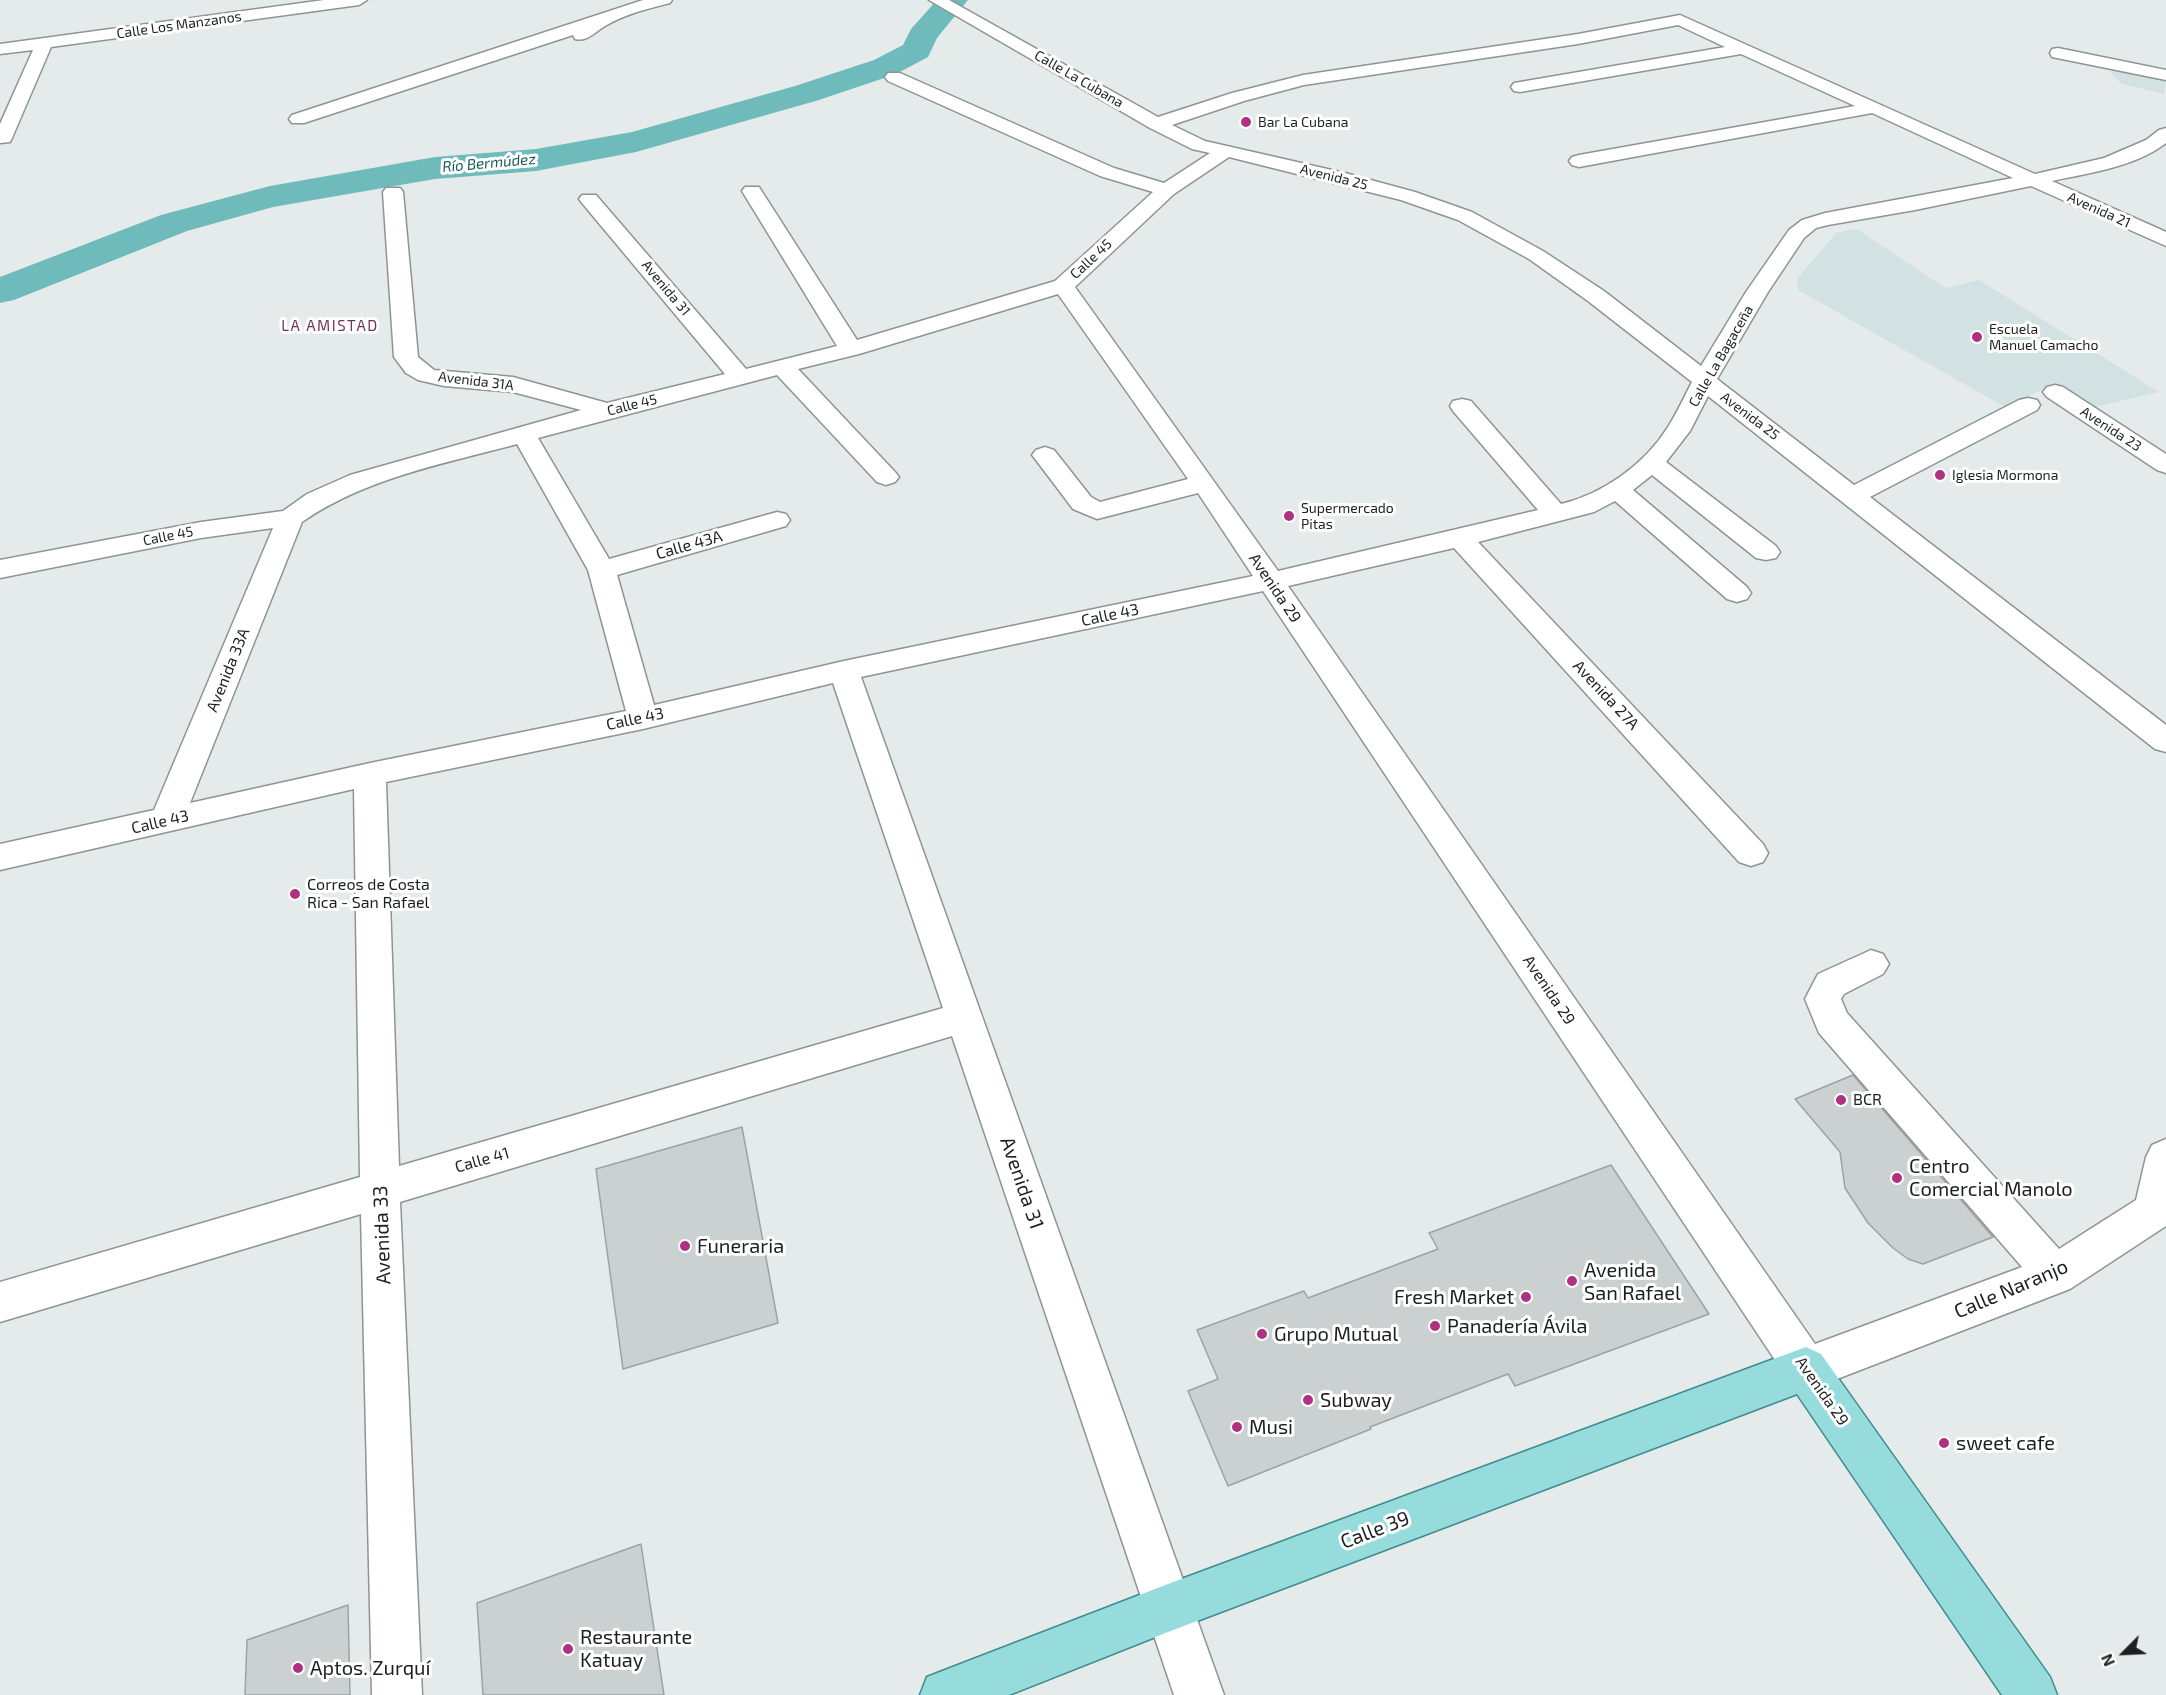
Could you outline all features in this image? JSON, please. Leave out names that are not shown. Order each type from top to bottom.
[{"type":"main road","name":"Calle 39","points":[[945,1695],[1168,1608],[1806,1369]]},
{"type":"main road","name":"Avenida 29","points":[[1806,1369],[2032,1695]]},
{"type":"street","name":"Calle Los Manzanos","points":[[0,49],[359,0]]},
{"type":"street","points":[[298,120],[618,13],[664,0]]},
{"type":"street","name":"Calle La Cubana","points":[[937,0],[1156,123],[1199,145],[1224,152]]},
{"type":"street","name":"Avenida 21","points":[[1156,123],[1238,97],[1303,80],[1578,39],[1680,20],[2166,240]]},
{"type":"street","points":[[517,65],[566,46],[598,21]]},
{"type":"street","points":[[3,138],[44,43]]},
{"type":"street","points":[[1520,87],[1741,49]]},
{"type":"street","points":[[2058,53],[2166,75]]},
{"type":"street","points":[[894,77],[1107,172],[1167,190]]},
{"type":"street","points":[[1579,160],[1872,108]]},
{"type":"street","name":"Calle La Bagaceña","points":[[1271,581],[1556,514],[1585,506],[1617,490],[1652,463],[1678,431],[1704,381],[1769,273],[1796,234],[1809,224],[1825,219],[1915,204],[2033,180],[2110,162],[2153,144],[2166,134]]},
{"type":"street","name":"Calle 45","points":[[0,569],[201,530],[290,518],[316,500],[359,480],[606,411],[851,350],[1063,286],[1167,190],[1224,152]]},
{"type":"street","name":"Avenida 25","points":[[1224,152],[1358,182],[1408,196],[1466,216],[1536,255],[1596,296],[2166,741]]},
{"type":"street","points":[[752,191],[851,350]]},
{"type":"street","name":"Avenida 31A","points":[[393,192],[406,357],[413,367],[425,374],[454,379],[498,382],[561,395],[606,411]]},
{"type":"street","name":"Avenida 31","points":[[590,199],[741,378]]},
{"type":"street","name":"Avenida 29","points":[[1063,286],[1204,483],[1806,1369]]},
{"type":"street","points":[[783,367],[886,477]]},
{"type":"street","name":"Avenida 23","points":[[2055,392],[2166,465]]},
{"type":"street","points":[[1852,496],[2028,405]]},
{"type":"street","points":[[1462,406],[1556,514]]},
{"type":"street","points":[[523,433],[602,570],[643,718]]},
{"type":"street","points":[[1045,455],[1082,503],[1097,511],[1204,483]]},
{"type":"street","points":[[1652,463],[1766,552]]},
{"type":"street","points":[[1617,490],[1737,593]]},
{"type":"street","name":"Avenida 33A","points":[[166,821],[290,518]]},
{"type":"street","name":"Calle 43A","points":[[602,570],[777,520]]},
{"type":"street","name":"Avenida 27A","points":[[1460,538],[1751,853]]},
{"type":"street","name":"Calle 43","points":[[0,857],[369,774],[643,718],[844,671],[1271,581]]},
{"type":"street","name":"Avenida 31","points":[[844,671],[1199,1695]]},
{"type":"street","name":"Avenida 33","points":[[369,774],[380,1190],[398,1695]]},
{"type":"street","points":[[1871,964],[1831,984],[1823,999],[1832,1022],[2055,1275]]},
{"type":"street","name":"Calle 41","points":[[0,1302],[965,1017]]},
{"type":"street","name":"Calle Naranjo","points":[[1806,1369],[2055,1275],[2154,1211],[2166,1157]]},
{"type":"shaded area","points":[[2112,68],[2166,77],[2164,94],[2122,84],[2112,75]]},
{"type":"shaded area","name":"Escuela Manuel Camacho","points":[[1857,229],[1945,288],[1979,280],[2159,392],[2091,408],[2053,385],[2005,407],[1798,290],[1797,279],[1836,233]]},
{"type":"building","name":"Centro Comercial Manolo","points":[[1853,1075],[1993,1237],[1923,1264],[1908,1259],[1893,1248],[1868,1223],[1845,1188],[1840,1152],[1795,1099]]},
{"type":"building","name":"Funeraria","points":[[742,1127],[778,1323],[623,1369],[596,1169]]},
{"type":"building","points":[[1611,1165],[1709,1314],[1515,1386],[1508,1374],[1370,1427],[1371,1429],[1228,1486],[1188,1391],[1218,1379],[1197,1330],[1304,1291],[1308,1298],[1438,1249],[1429,1233]]},
{"type":"building","name":"Restaurante Katuay","points":[[641,1544],[664,1695],[483,1695],[477,1603]]},
{"type":"building","name":"Aptos. Zurquí","points":[[348,1605],[350,1695],[245,1695],[247,1640]]},
{"type":"waterway","name":"Río Bermúdez","points":[[0,291],[174,223],[270,197],[435,168],[536,160],[636,142],[807,93],[885,67],[917,50],[922,36],[953,0]]},
{"type":"place","name":"Bar La Cubana","points":[[1246,122]]},
{"type":"place","name":"Escuela Manuel Camacho","points":[[1977,337]]},
{"type":"place","name":"Iglesia Mormona","points":[[1940,475]]},
{"type":"place","name":"Supermercado Pitas","points":[[1289,516]]},
{"type":"place","name":"Correos de Costa Rica - San Rafael","points":[[295,894]]},
{"type":"place","name":"BCR","points":[[1841,1100]]},
{"type":"place","name":"Centro Comercial Manolo","points":[[1897,1178]]},
{"type":"place","name":"Funeraria","points":[[685,1246]]},
{"type":"place","name":"Avenida San Rafael","points":[[1572,1281]]},
{"type":"place","name":"Fresh Market","points":[[1526,1297]]},
{"type":"place","name":"Panadería Ávila","points":[[1435,1326]]},
{"type":"place","name":"Grupo Mutual","points":[[1262,1334]]},
{"type":"place","name":"Subway","points":[[1308,1400]]},
{"type":"place","name":"Musi","points":[[1237,1427]]},
{"type":"place","name":"sweet cafe","points":[[1944,1443]]},
{"type":"place","name":"Restaurante Katuay","points":[[568,1649]]},
{"type":"place","name":"Aptos. Zurquí","points":[[298,1668]]},
{"type":"district","name":"LA AMISTAD","points":[[330,326]]}]
